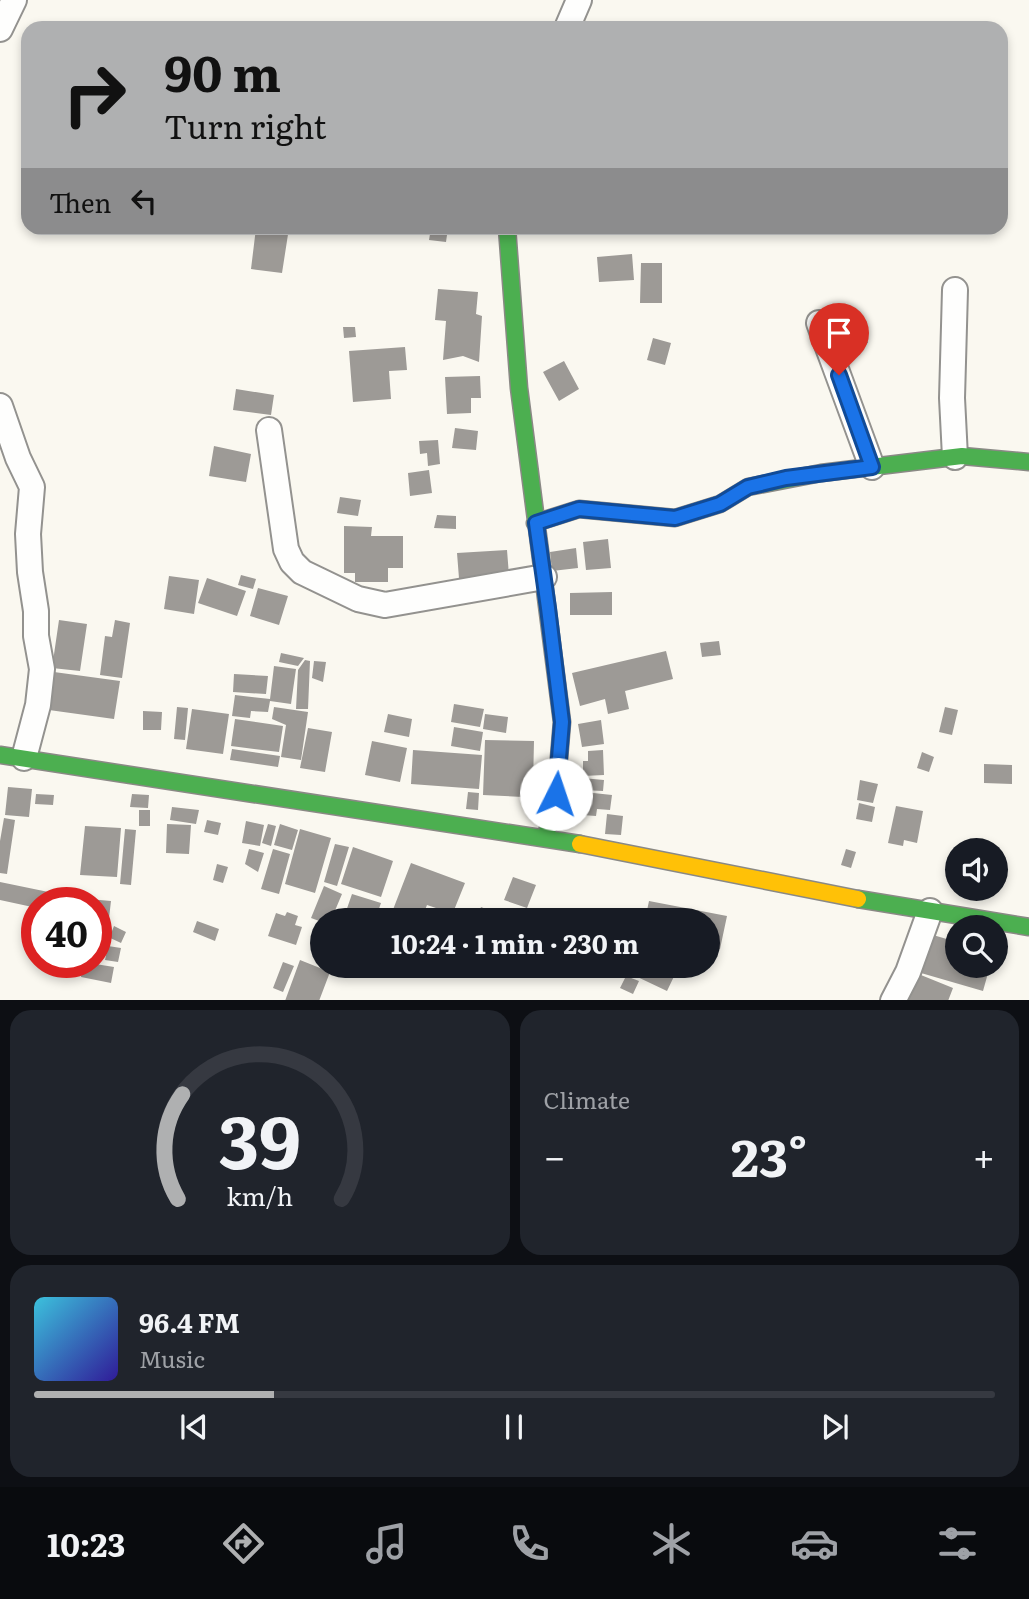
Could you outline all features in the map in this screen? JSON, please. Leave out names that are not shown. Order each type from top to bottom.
[{"type":"street","points":[[0,29],[14,0]]},
{"type":"street","points":[[570,21],[579,0]]},
{"type":"street","points":[[508,235],[519,388],[562,722],[556,794],[546,837]]},
{"type":"street","points":[[955,290],[952,398],[955,457]]},
{"type":"street","points":[[819,323],[872,467]]},
{"type":"street","points":[[0,406],[18,458],[32,487],[28,534],[30,572],[36,611],[36,636],[43,668],[38,705],[12,757],[546,837],[816,892],[1029,928]]},
{"type":"street","points":[[269,429],[286,549],[292,562],[302,572],[358,599],[385,604],[544,576]]},
{"type":"street","points":[[536,523],[579,509],[675,518],[720,504],[748,487],[786,478],[872,467],[955,457],[1029,462]]},
{"type":"street","points":[[893,1000],[908,972],[930,911]]},
{"type":"building","points":[[255,235],[288,235],[282,273],[251,269]]},
{"type":"building","points":[[430,235],[447,235],[446,242],[429,240]]},
{"type":"building","points":[[632,254],[634,280],[599,282],[597,257]]},
{"type":"building","points":[[641,263],[662,263],[662,303],[640,303]]},
{"type":"building","points":[[438,289],[478,292],[476,314],[482,316],[479,362],[463,356],[443,360],[446,321],[435,320]]},
{"type":"building","points":[[862,321],[868,343],[847,349],[841,327]]},
{"type":"building","points":[[343,327],[355,327],[356,337],[344,338]]},
{"type":"building","points":[[653,338],[671,343],[665,365],[647,360]]},
{"type":"building","points":[[405,347],[407,370],[389,371],[391,399],[353,402],[349,351]]},
{"type":"building","points":[[564,361],[579,389],[559,401],[543,372]]},
{"type":"building","points":[[480,376],[481,398],[471,398],[471,413],[447,414],[445,377]]},
{"type":"building","points":[[236,389],[274,395],[271,415],[233,410]]},
{"type":"building","points":[[455,428],[478,431],[476,450],[452,448]]},
{"type":"building","points":[[438,440],[440,464],[428,466],[427,453],[420,454],[419,441]]},
{"type":"building","points":[[214,446],[251,454],[246,482],[209,476]]},
{"type":"building","points":[[429,470],[432,493],[410,496],[408,473]]},
{"type":"building","points":[[340,497],[361,500],[358,516],[337,513]]},
{"type":"building","points":[[437,515],[456,516],[456,529],[434,528]]},
{"type":"building","points":[[344,526],[372,527],[371,536],[403,536],[403,568],[388,568],[388,582],[355,582],[355,573],[344,573]]},
{"type":"building","points":[[608,539],[611,568],[586,570],[583,542]]},
{"type":"building","points":[[576,548],[578,568],[552,571],[550,552]]},
{"type":"building","points":[[507,550],[510,588],[460,591],[457,553]]},
{"type":"building","points":[[241,575],[256,579],[253,589],[238,585]]},
{"type":"building","points":[[169,576],[199,580],[194,614],[164,609]]},
{"type":"building","points":[[207,578],[246,591],[237,616],[198,603]]},
{"type":"building","points":[[258,588],[288,596],[279,625],[250,616]]},
{"type":"building","points":[[612,592],[612,615],[570,615],[570,593]]},
{"type":"building","points":[[59,620],[87,624],[80,671],[52,668]]},
{"type":"building","points":[[115,620],[130,623],[122,678],[100,675],[105,636],[112,637]]},
{"type":"building","points":[[719,641],[721,655],[702,657],[700,643]]},
{"type":"building","points":[[666,651],[673,679],[625,691],[629,709],[608,714],[605,699],[580,706],[572,673]]},
{"type":"building","points":[[281,653],[304,658],[298,666],[279,662]]},
{"type":"building","points":[[305,660],[310,661],[308,709],[296,709],[298,670]]},
{"type":"building","points":[[314,661],[326,662],[323,682],[312,678]]},
{"type":"building","points":[[274,666],[296,669],[291,704],[270,701],[268,712],[251,711],[250,718],[232,716],[235,695],[270,699]]},
{"type":"building","points":[[54,672],[120,681],[114,719],[49,710]]},
{"type":"building","points":[[234,674],[268,676],[266,694],[233,692]]},
{"type":"building","points":[[454,704],[484,709],[480,727],[451,722]]},
{"type":"building","points":[[177,707],[188,708],[185,740],[174,739]]},
{"type":"building","points":[[274,707],[308,712],[301,760],[281,757],[286,725],[272,719]]},
{"type":"building","points":[[945,707],[958,710],[952,735],[939,732]]},
{"type":"building","points":[[192,709],[229,714],[223,754],[186,749]]},
{"type":"building","points":[[143,711],[162,712],[161,730],[143,730]]},
{"type":"building","points":[[388,714],[412,719],[409,737],[384,732]]},
{"type":"building","points":[[485,714],[508,717],[506,733],[483,729]]},
{"type":"building","points":[[235,719],[283,726],[279,752],[231,746]]},
{"type":"building","points":[[601,720],[604,744],[582,747],[578,724]]},
{"type":"building","points":[[454,727],[483,732],[480,751],[451,746]]},
{"type":"building","points":[[308,728],[332,732],[325,772],[300,768]]},
{"type":"building","points":[[485,740],[534,741],[533,786],[523,797],[483,795]]},
{"type":"building","points":[[372,741],[407,748],[400,782],[365,775]]},
{"type":"building","points":[[232,749],[280,756],[278,767],[230,760]]},
{"type":"building","points":[[413,750],[482,755],[479,789],[411,784]]},
{"type":"building","points":[[603,750],[604,775],[583,776],[583,761],[588,761],[588,751]]},
{"type":"building","points":[[922,752],[934,757],[929,772],[917,768]]},
{"type":"building","points":[[984,764],[1012,765],[1012,784],[984,783]]},
{"type":"building","points":[[582,778],[604,780],[603,791],[581,790]]},
{"type":"building","points":[[860,780],[878,784],[873,803],[857,800]]},
{"type":"building","points":[[8,787],[32,789],[29,817],[5,815]]},
{"type":"building","points":[[468,792],[479,793],[478,810],[466,809]]},
{"type":"building","points":[[584,792],[612,795],[610,810],[597,809],[596,816],[582,815]]},
{"type":"building","points":[[36,794],[54,795],[53,805],[35,804]]},
{"type":"building","points":[[132,794],[149,795],[148,808],[130,807]]},
{"type":"building","points":[[859,803],[875,807],[872,822],[856,819]]},
{"type":"building","points":[[896,806],[923,811],[917,843],[904,840],[903,846],[888,843]]},
{"type":"building","points":[[172,807],[199,810],[196,824],[170,820]]},
{"type":"building","points":[[139,810],[150,810],[150,826],[139,826]]},
{"type":"building","points":[[607,814],[623,816],[621,835],[605,834]]},
{"type":"building","points":[[4,818],[15,820],[7,874],[0,873],[0,841]]},
{"type":"building","points":[[207,820],[221,823],[218,835],[204,832]]},
{"type":"building","points":[[246,821],[264,825],[260,846],[242,843]]},
{"type":"building","points":[[167,824],[191,825],[189,854],[166,853]]},
{"type":"building","points":[[268,824],[276,826],[271,846],[262,843]]},
{"type":"building","points":[[280,824],[298,830],[292,850],[274,845]]},
{"type":"building","points":[[85,826],[121,828],[117,877],[80,875]]},
{"type":"building","points":[[125,829],[136,830],[131,885],[120,884]]},
{"type":"building","points":[[300,829],[331,838],[315,893],[285,884]]},
{"type":"building","points":[[335,844],[349,847],[337,886],[324,882]]},
{"type":"building","points":[[353,847],[393,861],[381,897],[341,884]]},
{"type":"building","points":[[249,849],[264,853],[258,872],[245,864]]},
{"type":"building","points":[[273,849],[290,854],[279,894],[261,889]]},
{"type":"building","points":[[846,849],[856,852],[851,868],[841,865]]},
{"type":"building","points":[[411,863],[465,883],[455,908],[427,905],[426,908],[394,908]]},
{"type":"building","points":[[217,864],[228,867],[223,883],[213,880]]},
{"type":"building","points":[[513,877],[536,885],[527,908],[504,900]]},
{"type":"building","points":[[0,882],[24,887],[21,887],[21,905],[0,900]]},
{"type":"building","points":[[324,886],[342,894],[336,908],[315,908]]},
{"type":"building","points":[[352,894],[381,903],[379,908],[347,908]]},
{"type":"building","points":[[649,901],[685,908],[648,908]]},
{"type":"building","points":[[287,912],[298,916],[295,925],[302,927],[296,945],[268,936],[276,913],[285,916]]},
{"type":"building","points":[[720,915],[727,916],[720,949]]},
{"type":"building","points":[[197,921],[219,929],[215,941],[193,932]]},
{"type":"building","points":[[114,926],[126,932],[121,943],[112,939]]},
{"type":"building","points":[[933,935],[945,938],[945,978],[987,978],[983,991],[921,973]]},
{"type":"building","points":[[112,947],[121,948],[118,962],[112,961]]},
{"type":"building","points":[[300,960],[310,964],[310,978],[328,978],[319,1000],[285,1000]]},
{"type":"building","points":[[283,962],[294,966],[283,992],[273,988]]},
{"type":"building","points":[[911,971],[953,988],[948,1000],[899,1000]]},
{"type":"building","points":[[86,978],[112,978],[111,983]]},
{"type":"building","points":[[625,978],[639,981],[633,994],[620,988]]},
{"type":"building","points":[[640,978],[673,978],[667,991]]},
{"type":"traffic: fast","points":[[508,235],[519,388],[562,722],[556,794],[546,837]]},
{"type":"traffic: fast","points":[[535,523],[579,509],[675,518],[720,504],[748,487],[821,473],[962,456],[1029,462]]},
{"type":"traffic: fast","points":[[0,755],[580,844]]},
{"type":"traffic: fast","points":[[858,899],[1029,927]]},
{"type":"traffic: slow","points":[[580,844],[858,899]]},
{"type":"route","points":[[556,794],[562,722],[536,523],[579,509],[675,518],[720,504],[748,487],[786,478],[872,467],[839,375]]}]
